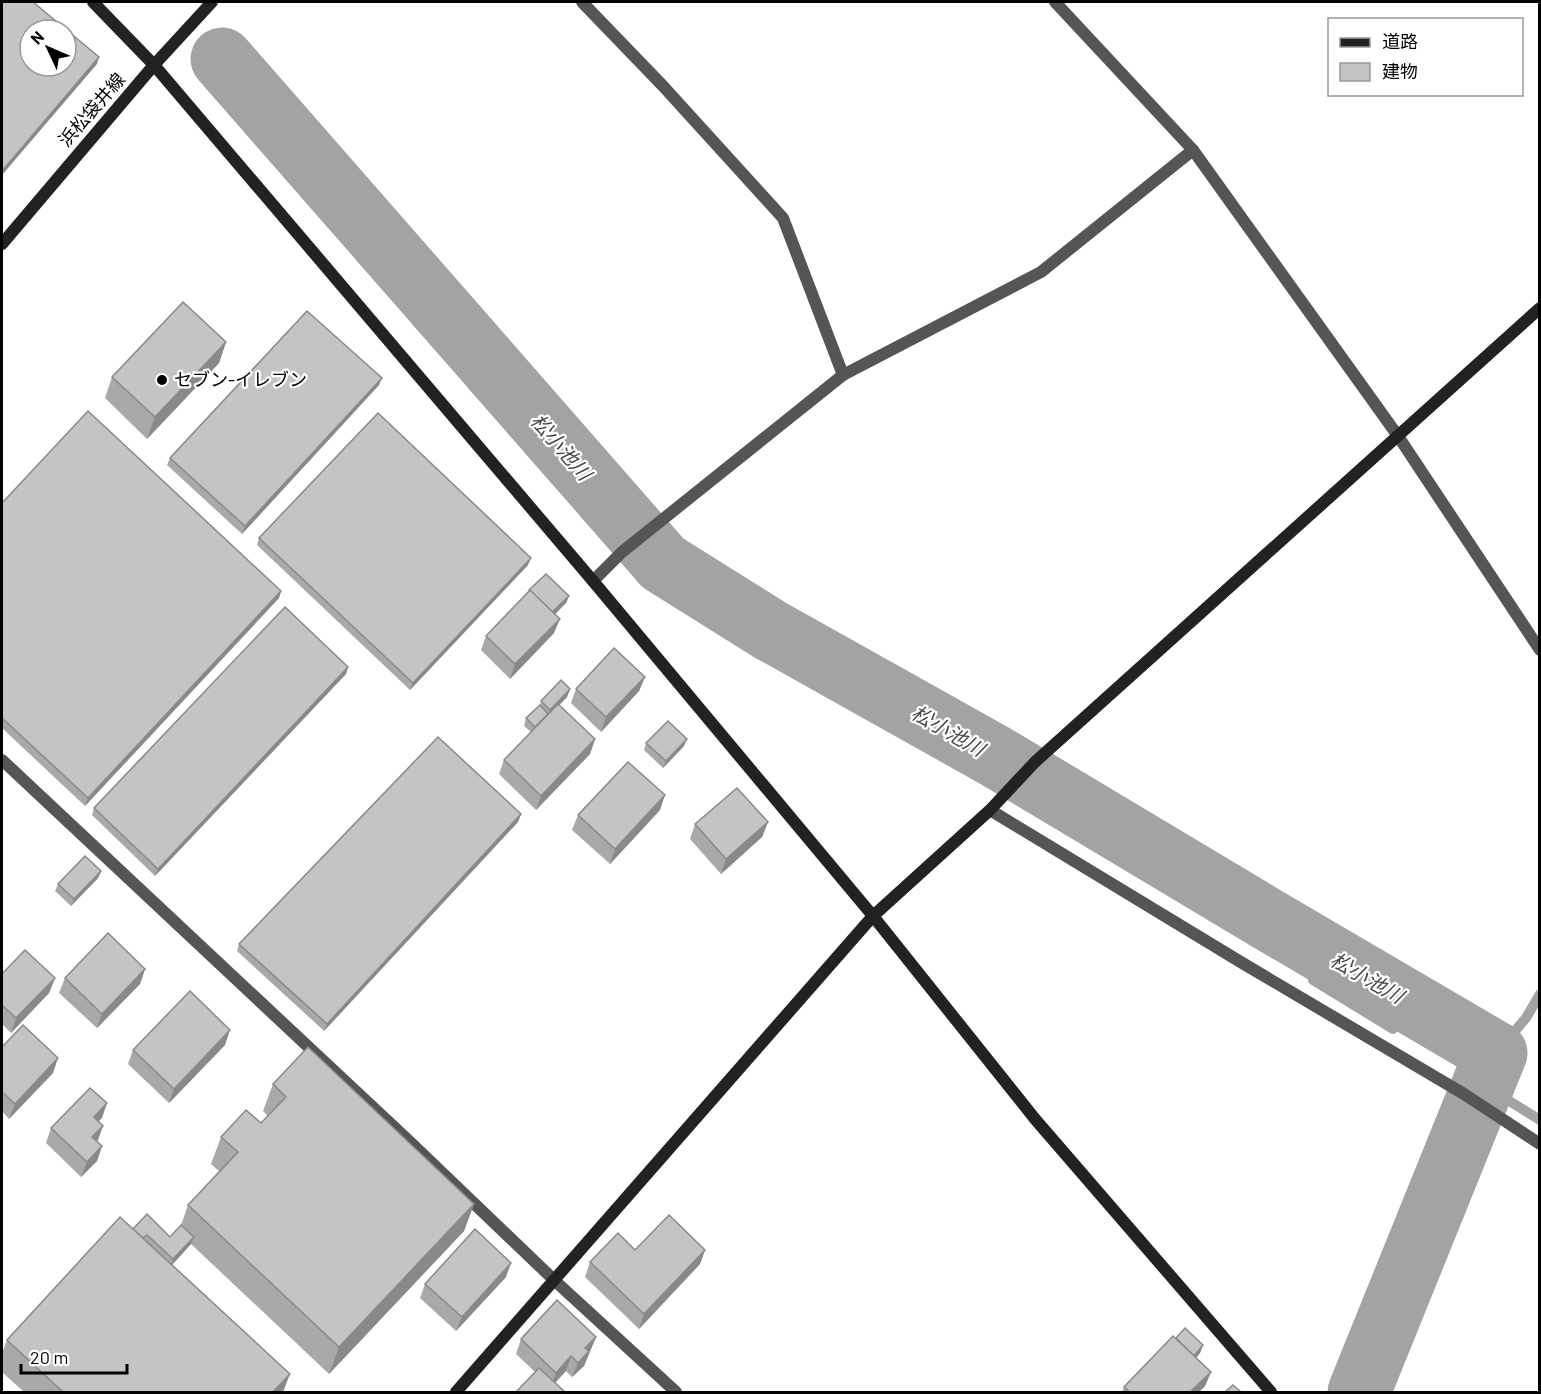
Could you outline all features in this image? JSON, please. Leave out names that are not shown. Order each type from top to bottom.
[{"type":"street","points":[[93,2],[154,65],[593,581],[873,916],[1035,1119],[1271,1392]]},
{"type":"street","name":"浜松袋井線","points":[[2,244],[154,65],[212,2]]},
{"type":"street","points":[[582,2],[663,86],[783,218],[843,375]]},
{"type":"street","points":[[1055,2],[1193,150],[1398,436],[1539,650]]},
{"type":"street","points":[[593,581],[622,552],[843,375],[1041,272],[1193,150]]},
{"type":"street","points":[[456,1392],[873,916],[991,809],[1035,762],[1539,308]]},
{"type":"street","points":[[2,760],[676,1392]]},
{"type":"street","points":[[991,809],[1244,964],[1464,1094],[1539,1144]]},
{"type":"building","points":[[2,2],[33,2],[52,18],[18,18],[18,78],[78,78],[78,40],[99,57],[2,171]]},
{"type":"building","name":"セブン-イレブン","points":[[183,302],[226,342],[155,417],[112,377]]},
{"type":"building","points":[[307,311],[382,378],[245,526],[170,458]]},
{"type":"building","points":[[88,411],[281,591],[88,798],[2,718],[2,503]]},
{"type":"building","points":[[378,413],[531,558],[413,683],[259,538]]},
{"type":"building","points":[[546,574],[569,596],[552,612],[529,590]]},
{"type":"building","points":[[530,590],[560,619],[515,664],[486,636]]},
{"type":"building","points":[[285,607],[348,667],[158,869],[94,808]]},
{"type":"building","points":[[614,648],[645,677],[606,717],[576,689]]},
{"type":"building","points":[[561,680],[570,689],[550,710],[541,701]]},
{"type":"building","points":[[558,704],[595,739],[541,796],[504,760]]},
{"type":"building","points":[[540,705],[548,714],[535,727],[526,718]]},
{"type":"building","points":[[668,721],[687,739],[666,761],[646,743]]},
{"type":"building","points":[[438,737],[521,814],[327,1024],[239,944]]},
{"type":"building","points":[[628,762],[665,795],[615,849],[578,815]]},
{"type":"building","points":[[737,788],[768,822],[726,859],[695,824]]},
{"type":"building","points":[[85,856],[101,871],[74,899],[58,884]]},
{"type":"building","points":[[108,933],[145,969],[102,1014],[65,978]]},
{"type":"building","points":[[25,950],[55,978],[16,1018],[2,1005],[2,974]]},
{"type":"building","points":[[190,991],[230,1030],[174,1089],[133,1050]]},
{"type":"building","points":[[23,1025],[58,1058],[15,1104],[2,1092],[2,1047]]},
{"type":"building","points":[[308,1047],[474,1204],[339,1347],[188,1205],[238,1152],[221,1137],[246,1110],[261,1123],[286,1097],[273,1084]]},
{"type":"building","points":[[90,1088],[107,1103],[94,1117],[103,1126],[92,1137],[102,1146],[87,1162],[51,1128]]},
{"type":"building","points":[[147,1214],[170,1237],[181,1225],[194,1237],[173,1259],[147,1235],[143,1238],[133,1229]]},
{"type":"building","points":[[669,1215],[705,1250],[644,1314],[590,1262],[618,1233],[635,1250]]},
{"type":"building","points":[[120,1217],[290,1374],[273,1392],[63,1392],[7,1340]]},
{"type":"building","points":[[475,1229],[511,1263],[462,1317],[425,1284]]},
{"type":"building","points":[[557,1300],[596,1337],[585,1348],[589,1351],[578,1363],[571,1356],[556,1373],[521,1339]]},
{"type":"building","points":[[1185,1328],[1203,1345],[1194,1356],[1176,1338]]},
{"type":"building","points":[[1173,1336],[1211,1372],[1190,1392],[1130,1392],[1124,1387]]},
{"type":"building","points":[[539,1368],[565,1392],[516,1392]]},
{"type":"building","points":[[1233,1385],[1241,1392],[1225,1392]]},
{"type":"waterway","name":"松小池川","points":[[222,59],[663,563],[770,630],[995,756],[1496,1053],[1359,1392]]},
{"type":"waterway","points":[[1313,980],[1393,1029]]},
{"type":"waterway","points":[[1496,1053],[1526,1018],[1540,994]]},
{"type":"waterway","points":[[1474,1079],[1540,1120]]},
{"type":"place","name":"セブン-イレブン","points":[[162,380]]}]
